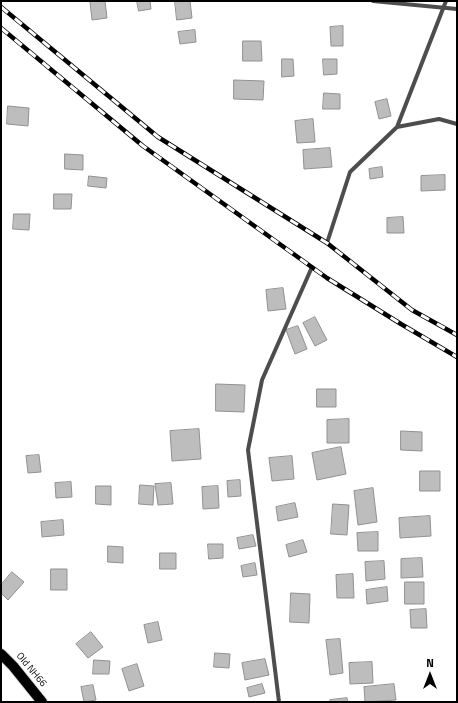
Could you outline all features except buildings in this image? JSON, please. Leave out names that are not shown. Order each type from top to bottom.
[{"type":"main road","name":"Old NH66","points":[[1,654],[42,702]]},
{"type":"street","points":[[373,1],[457,9]]},
{"type":"street","points":[[327,243],[350,172],[397,127],[446,1]]},
{"type":"street","points":[[397,127],[438,120],[457,124]]},
{"type":"street","points":[[279,702],[248,450],[262,380],[312,267]]},
{"type":"railway","points":[[1,7],[158,137],[327,243],[412,310],[457,335]]},
{"type":"railway","points":[[1,28],[143,146],[327,278],[457,357]]}]
